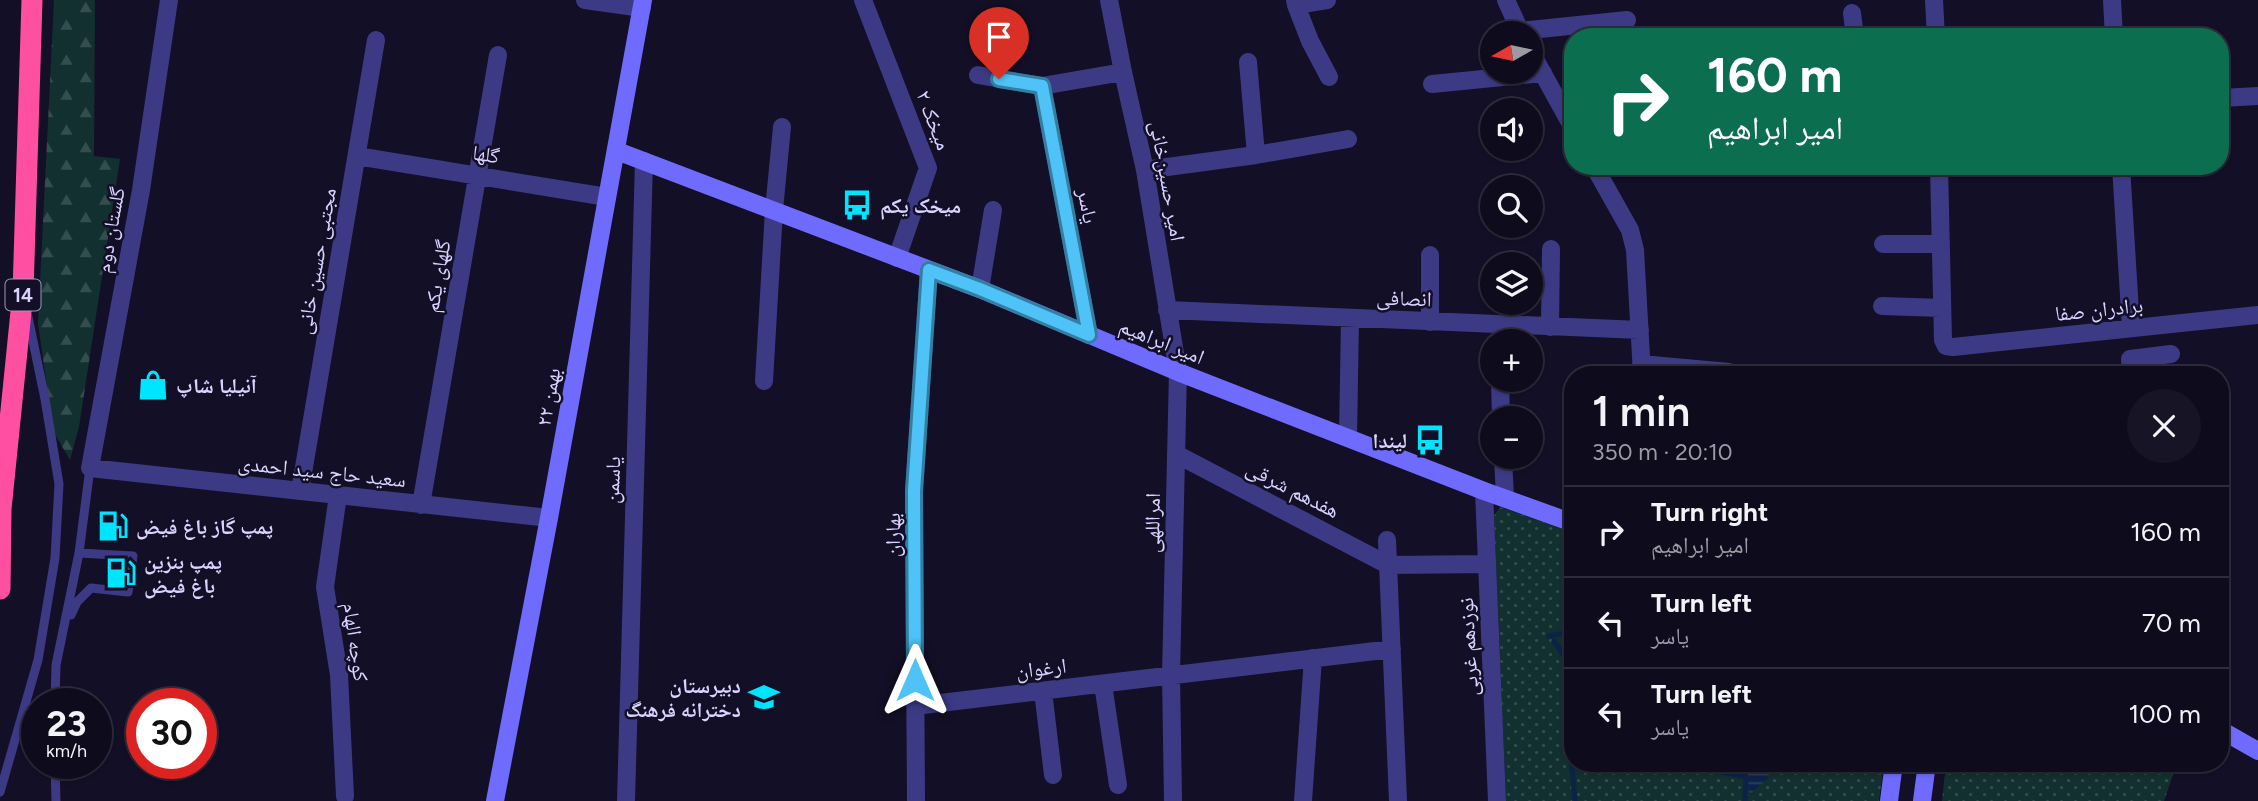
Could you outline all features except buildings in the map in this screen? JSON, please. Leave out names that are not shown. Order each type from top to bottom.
[{"type":"highway","name":"14","points":[[0,589],[1,509],[23,292],[32,0]]},
{"type":"main road","name":"۲۲ بهمن","points":[[495,801],[643,4]]},
{"type":"main road","name":"امیر ابراهیم","points":[[617,151],[980,289],[1178,372],[1564,520]]},
{"type":"main road","points":[[2229,735],[2258,751]]},
{"type":"main road","points":[[1889,801],[1893,772]]},
{"type":"main road","points":[[1922,801],[1926,772]]},
{"type":"street","name":"گلستان دوم","points":[[90,468],[141,190],[169,0]]},
{"type":"street","points":[[585,0],[643,4]]},
{"type":"street","name":"میخک ۲","points":[[863,0],[928,168],[897,258]]},
{"type":"street","name":"امیر حسین‌خانی","points":[[1109,0],[1122,72],[1145,170],[1178,372]]},
{"type":"street","points":[[1327,0],[1296,3],[1310,41],[1329,77]]},
{"type":"street","points":[[1506,0],[1515,21]]},
{"type":"street","points":[[1934,0],[1936,28]]},
{"type":"street","points":[[2112,0],[2114,28]]},
{"type":"street","points":[[1852,12],[1854,28]]},
{"type":"street","points":[[1544,29],[1627,20]]},
{"type":"street","name":"مجتبی حسین خانی","points":[[300,491],[376,40]]},
{"type":"street","name":"گلهای یکم","points":[[421,505],[498,55]]},
{"type":"street","points":[[1248,62],[1256,155]]},
{"type":"street","points":[[978,75],[1042,86],[1122,72]]},
{"type":"street","points":[[1544,75],[1564,112]]},
{"type":"street","points":[[1432,84],[1480,79]]},
{"type":"street","name":"یاسر","points":[[1042,86],[1089,335]]},
{"type":"street","points":[[2229,98],[2258,96]]},
{"type":"street","points":[[764,381],[774,210],[782,127]]},
{"type":"street","points":[[1145,170],[1348,139]]},
{"type":"street","name":"گلها","points":[[356,156],[607,197]]},
{"type":"street","name":"یاسمن","points":[[626,801],[643,161]]},
{"type":"street","points":[[1599,175],[1630,230],[1635,250],[1641,366]]},
{"type":"street","points":[[1882,306],[1942,308],[1939,175]]},
{"type":"street","points":[[2122,175],[2131,328]]},
{"type":"street","points":[[980,289],[993,210]]},
{"type":"street","points":[[1883,244],[1941,244]]},
{"type":"street","points":[[1550,327],[1551,249]]},
{"type":"street","points":[[1430,255],[1430,322]]},
{"type":"street","name":"بهاران","points":[[916,801],[914,491],[929,270]]},
{"type":"street","name":"برادران صفا","points":[[1942,308],[1943,340],[1946,346],[1953,347],[2258,315]]},
{"type":"street","name":"انصافی","points":[[1167,310],[1430,322],[1480,330]]},
{"type":"street","points":[[1348,438],[1350,318]]},
{"type":"street","name":"انصافی","points":[[1533,329],[1550,327],[1640,330]]},
{"type":"street","points":[[2131,366],[2130,359],[2171,354]]},
{"type":"street","name":"امراللهی","points":[[1173,801],[1171,675],[1178,372]]},
{"type":"street","name":"هفدهم شرقی","points":[[1176,454],[1388,565],[1487,564]]},
{"type":"street","name":"سعید حاج سید احمدی","points":[[90,468],[549,519]]},
{"type":"street","points":[[1504,469],[1505,498]]},
{"type":"street","name":"نوزدهم غربی","points":[[1484,491],[1497,801]]},
{"type":"street","name":"کوچه الهام","points":[[338,495],[325,587],[339,675],[345,796]]},
{"type":"street","points":[[1387,540],[1398,801]]},
{"type":"street","name":"ارغوان","points":[[915,706],[1392,649]]},
{"type":"street","points":[[1303,801],[1313,658]]},
{"type":"street","points":[[1103,684],[1118,785]]},
{"type":"street","points":[[1042,691],[1053,775]]},
{"type":"lane","points":[[0,792],[38,660],[55,558],[59,484],[23,292]]},
{"type":"lane","points":[[55,688],[56,665],[79,553],[90,468]]},
{"type":"lane","points":[[65,630],[78,602],[91,588],[128,592],[133,556],[79,553]]},
{"type":"lane","points":[[55,779],[56,801]]},
{"type":"green space","points":[[54,0],[95,0],[94,156],[120,159],[79,427],[70,460],[53,431],[38,323]]},
{"type":"green space","points":[[1500,507],[1564,530],[1564,772],[1883,772],[1879,801],[1506,801],[1494,516]]},
{"type":"green space","points":[[1945,772],[2174,772],[2164,801],[1942,801]]},
{"type":"water","points":[[1747,772],[1766,772],[1768,778],[1749,795]]},
{"type":"waterway","points":[[1549,636],[1564,633]]},
{"type":"waterway","points":[[1554,641],[1564,656]]},
{"type":"waterway","points":[[1572,772],[1575,801]]},
{"type":"waterway","points":[[1722,772],[1746,777],[1745,801]]},
{"type":"place","name":"میخک یکم","points":[[857,205]]},
{"type":"place","name":"آنیلیا شاپ","points":[[153,385]]},
{"type":"place","name":"لیندا","points":[[1430,440]]},
{"type":"place","name":"پمپ گاز باغ فیض","points":[[113,526]]},
{"type":"place","name":"پمپ بنزین باغ فیض","points":[[121,573]]},
{"type":"place","name":"دبیرستان دخترانه فرهنگ","points":[[764,697]]},
{"type":"route","points":[[915,680],[914,491],[929,270],[1089,335],[1042,86],[999,79]]}]
